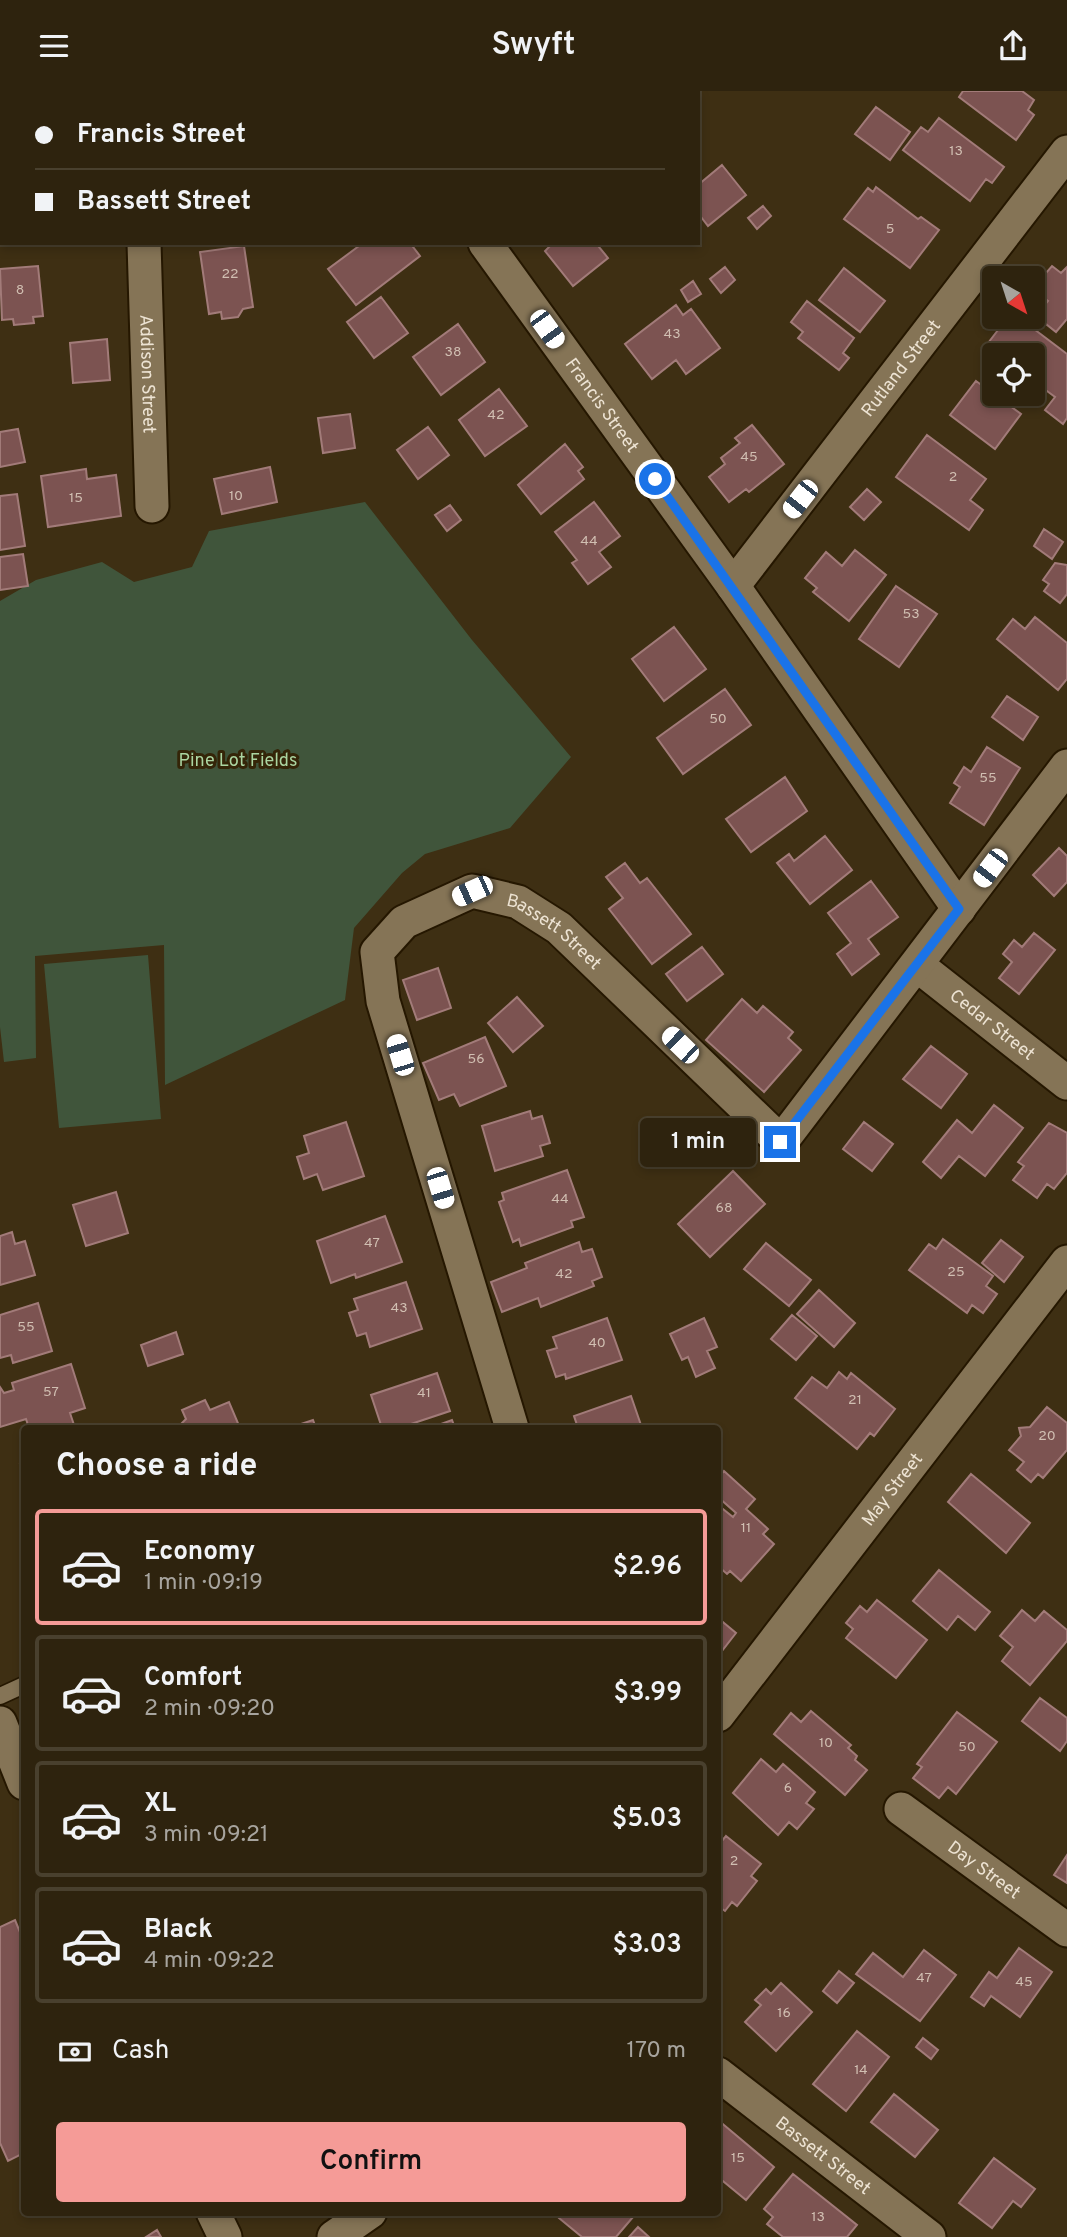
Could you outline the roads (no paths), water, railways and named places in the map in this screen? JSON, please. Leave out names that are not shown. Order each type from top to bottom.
[{"type":"street","name":"Rutland Street","points":[[733,586],[1067,152]]},
{"type":"street","name":"Addison Street","points":[[144,245],[152,506]]},
{"type":"street","name":"Francis Street","points":[[486,245],[733,586],[959,909]]},
{"type":"street","points":[[917,965],[1067,766]]},
{"type":"street","name":"Bassett Street","points":[[511,1425],[383,1001],[377,952],[404,922],[472,891],[518,902],[559,928],[780,1142],[917,965]]},
{"type":"street","name":"Cedar Street","points":[[917,965],[1067,1083]]},
{"type":"street","name":"May Street","points":[[721,1711],[1067,1262]]},
{"type":"street","points":[[0,1723],[21,1776]]},
{"type":"street","name":"Day Street","points":[[901,1809],[1067,1930]]},
{"type":"street","name":"Bassett Street","points":[[721,2076],[929,2237]]},
{"type":"street","points":[[216,2216],[225,2237]]},
{"type":"street","points":[[334,2237],[364,2216]]},
{"type":"lane","points":[[0,1696],[21,1686]]},
{"type":"park label","name":"Pine Lot Fields","points":[[238,760]]}]
